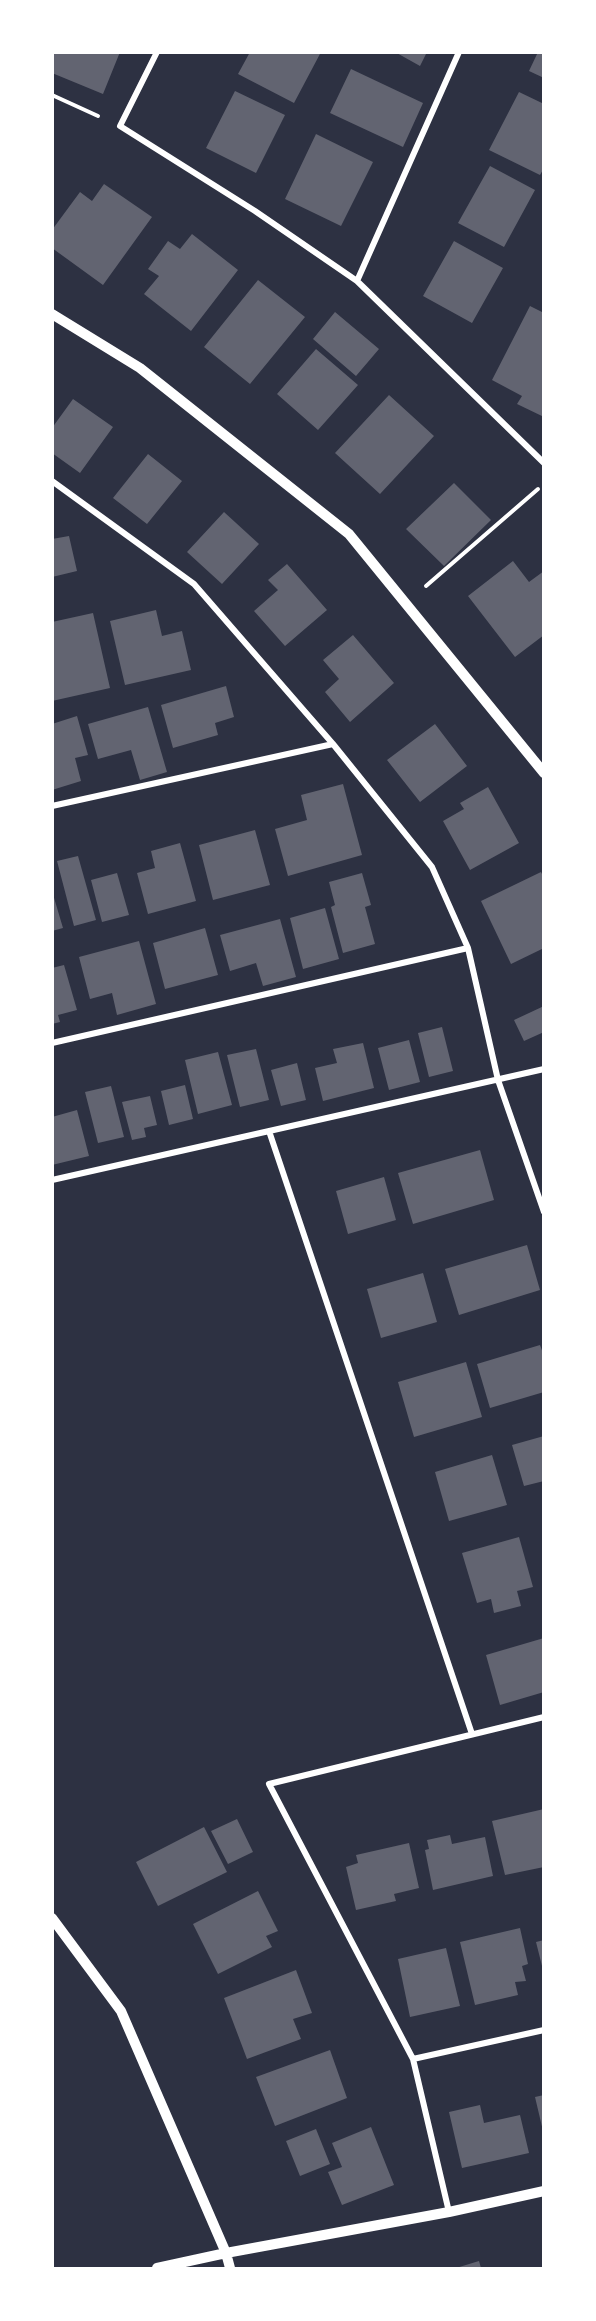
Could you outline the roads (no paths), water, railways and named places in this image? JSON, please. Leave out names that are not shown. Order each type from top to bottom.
[{"type":"street","points":[[157,52],[120,126],[255,211],[357,281],[543,463]]},
{"type":"street","points":[[357,281],[459,52]]},
{"type":"street","points":[[52,314],[140,368],[349,534],[543,773]]},
{"type":"street","points":[[52,481],[194,584],[333,744],[432,867],[468,948],[498,1080],[543,1212]]},
{"type":"street","points":[[52,806],[333,744]]},
{"type":"street","points":[[52,1043],[468,948]]},
{"type":"street","points":[[52,1180],[543,1069]]},
{"type":"street","points":[[269,1131],[472,1734]]},
{"type":"street","points":[[448,2212],[413,2059],[269,1784],[543,1717]]},
{"type":"street","points":[[52,1918],[121,2011],[226,2253],[230,2268]]},
{"type":"street","points":[[413,2059],[543,2030]]},
{"type":"street","points":[[157,2268],[448,2212],[543,2191]]}]
